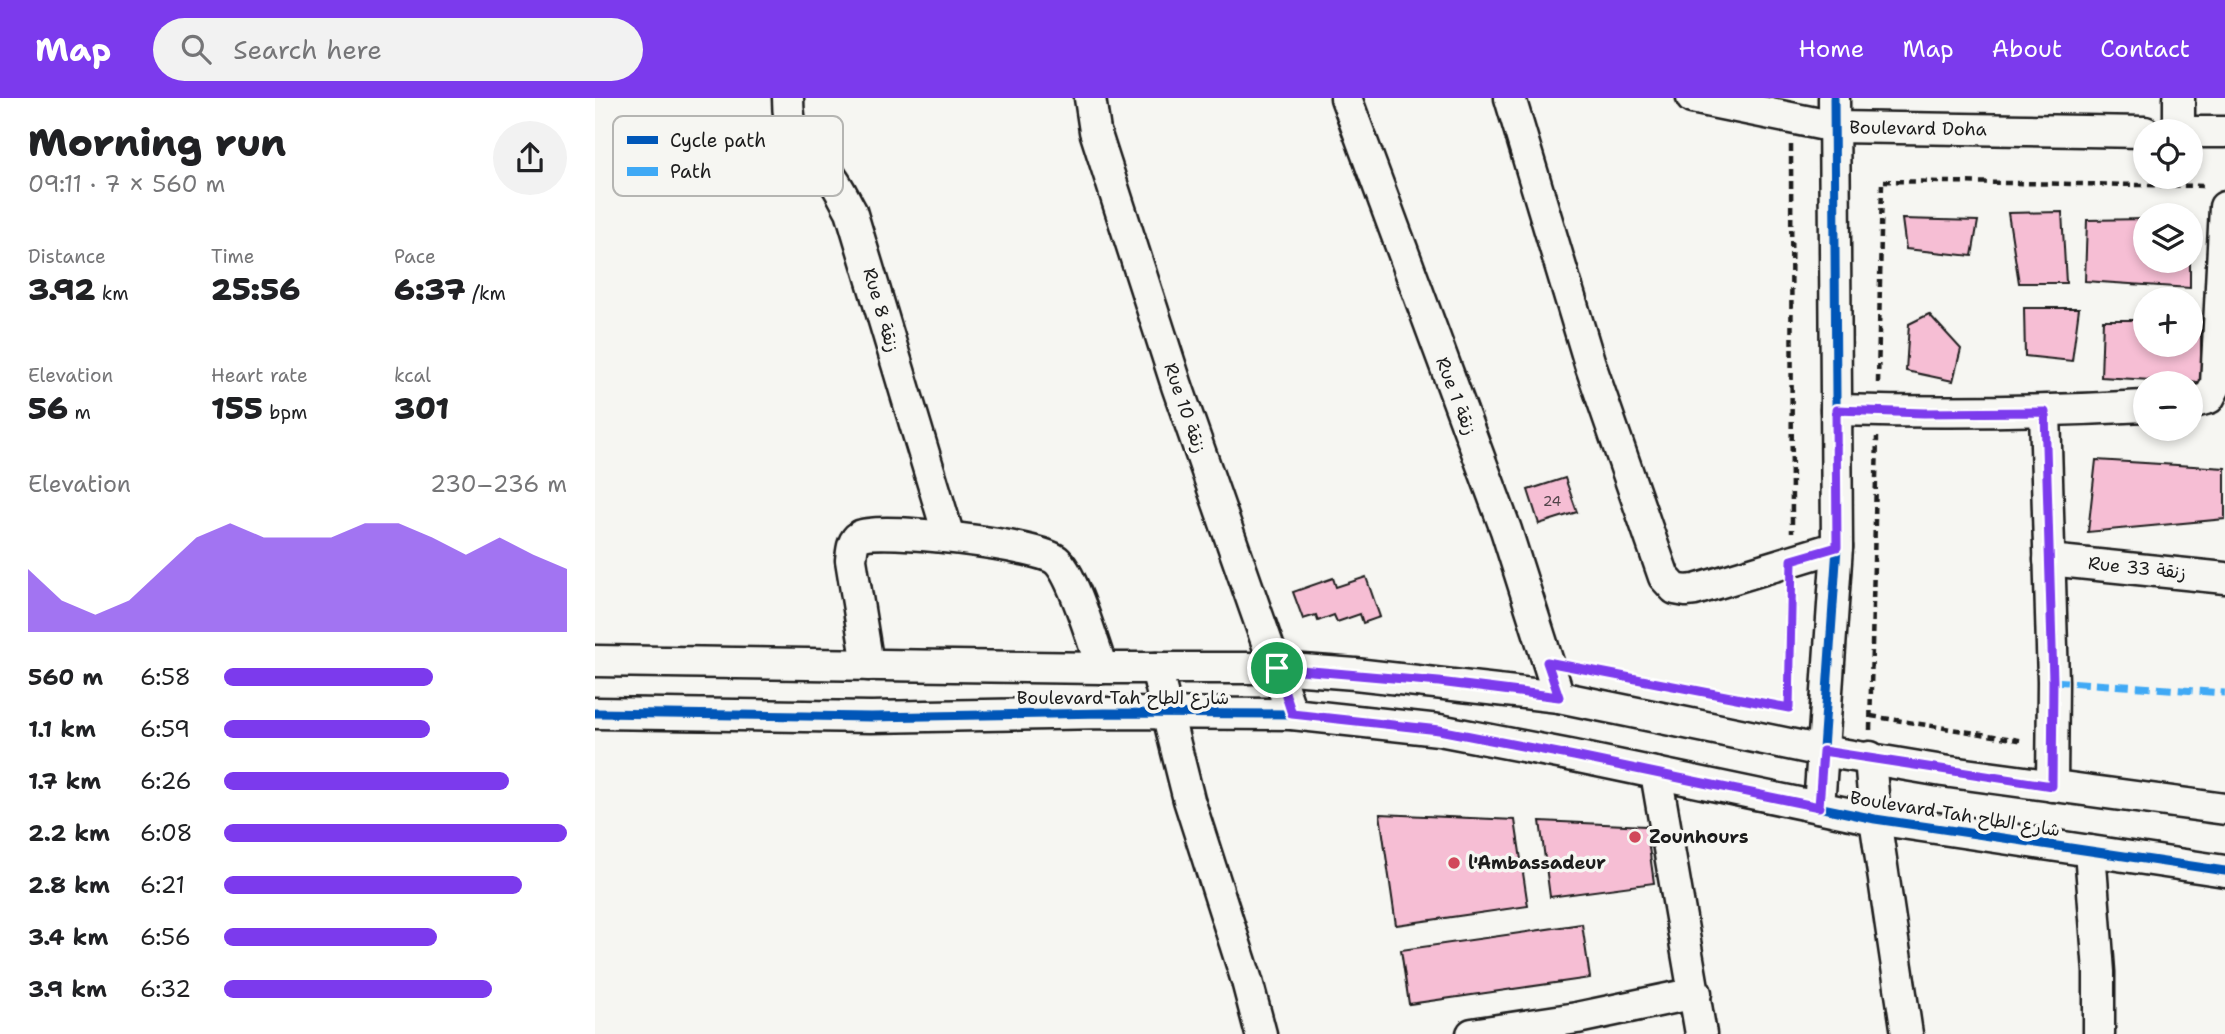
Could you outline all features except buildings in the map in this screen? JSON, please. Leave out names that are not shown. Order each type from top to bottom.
[{"type":"street","name":"Rue 8 زنقة","points":[[788,98],[789,116]]},
{"type":"street","name":"Rue 10 زنقة","points":[[1090,98],[1095,131],[1177,386],[1292,714]]},
{"type":"street","name":"Rue 1 زنقة","points":[[1346,98],[1506,530],[1559,697]]},
{"type":"street","points":[[1510,98],[1590,364],[1664,577],[1672,587],[1686,591],[1837,547]]},
{"type":"street","name":"Boulevard Doha","points":[[1692,98],[1791,120],[1834,113],[2133,131]]},
{"type":"street","points":[[2179,98],[2179,119]]},
{"type":"street","points":[[1819,807],[1837,547],[1834,113]]},
{"type":"street","points":[[2203,132],[2225,132]]},
{"type":"street","name":"Rue 8 زنقة","points":[[842,196],[851,211],[949,537]]},
{"type":"street","points":[[2203,398],[2217,377],[2218,197]]},
{"type":"street","points":[[1836,410],[2045,412],[2133,407]]},
{"type":"street","points":[[2045,412],[2052,786]]},
{"type":"street","points":[[868,665],[851,560],[852,547],[856,540],[862,535],[876,533],[949,537],[1028,549],[1056,560],[1067,576],[1102,668]]},
{"type":"street","name":"Rue 33 زنقة","points":[[2049,560],[2225,578]]},
{"type":"street","name":"Boulevard Tah شارع الطاح","points":[[595,661],[1277,668],[1391,677],[1559,697],[1823,751],[2225,809]]},
{"type":"street","points":[[1156,668],[1189,800],[1261,1034]]},
{"type":"street","name":"Boulevard Tah شارع الطاح","points":[[595,713],[871,717],[1292,714],[1439,730],[1875,819],[2225,871]]},
{"type":"street","points":[[1870,757],[1875,819],[1907,1034]]},
{"type":"street","points":[[1656,773],[1701,1034]]},
{"type":"street","points":[[2090,851],[2099,972],[2099,1034]]},
{"type":"street","points":[[1472,1034],[1577,1018],[1696,993]]},
{"type":"path","points":[[1547,662],[1789,708],[1792,560],[1791,120]]},
{"type":"path","points":[[1870,757],[1882,181],[2218,197]]},
{"type":"path","points":[[1871,716],[2052,746]]},
{"type":"marked path","points":[[2053,681],[2225,693]]},
{"type":"cycle path","points":[[1819,807],[1837,547],[1834,98]]},
{"type":"cycle path","points":[[595,713],[871,717],[1105,713],[1292,714],[1439,730],[1875,819],[2225,871]]},
{"type":"place","name":"Zounhours","points":[[1635,837]]},
{"type":"place","name":"l'Ambassadeur","points":[[1454,863]]},
{"type":"route","points":[[1836,410],[1924,413],[2045,412],[2053,681],[2052,786],[1823,751],[1819,807],[1439,730],[1292,714],[1277,668],[1439,682],[1559,697],[1547,662],[1789,708],[1792,560],[1837,547],[1836,410]]}]
